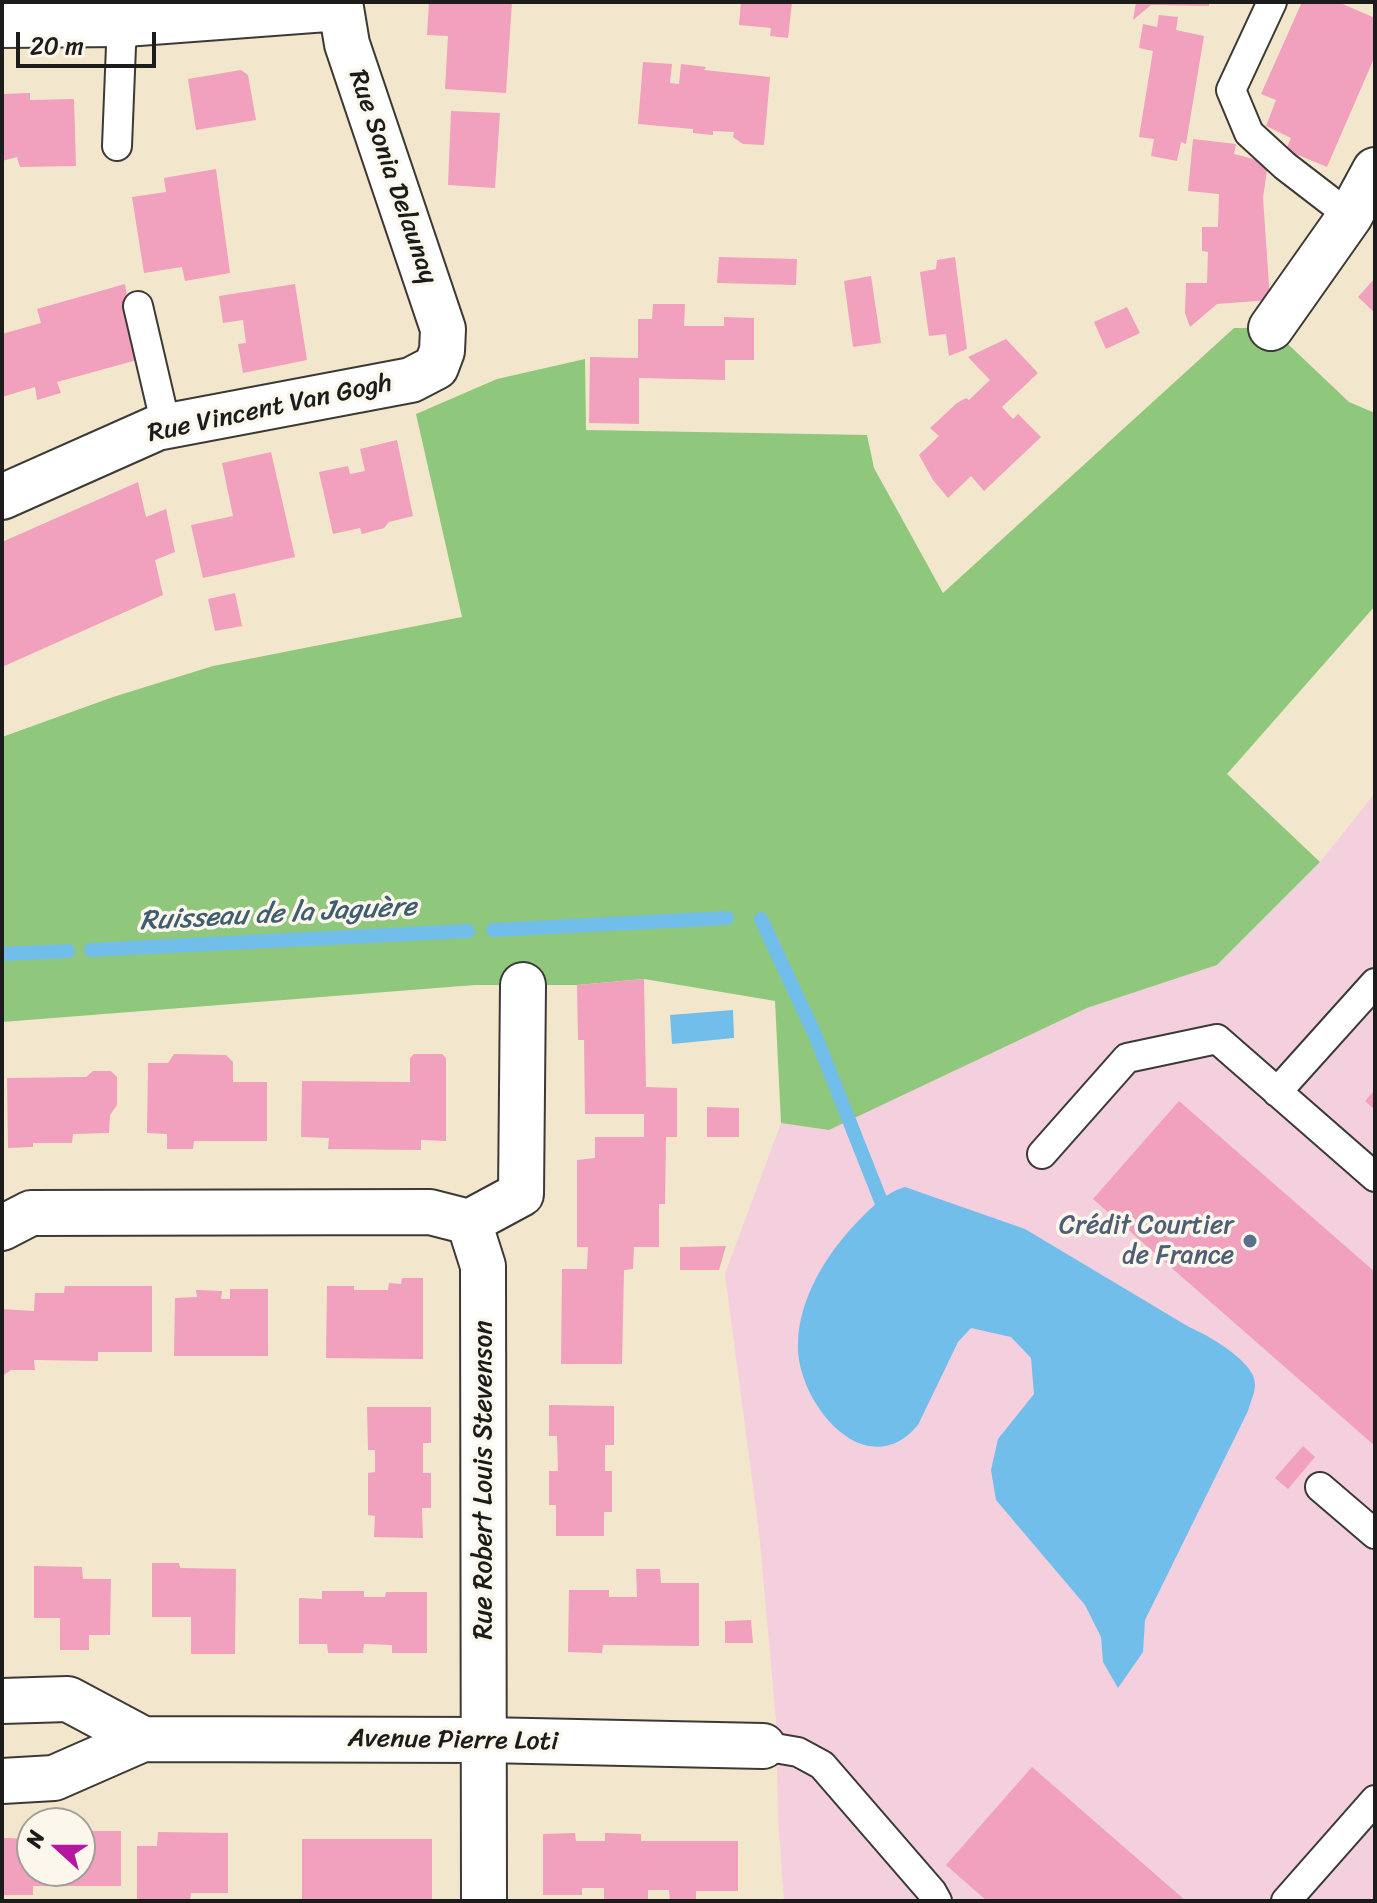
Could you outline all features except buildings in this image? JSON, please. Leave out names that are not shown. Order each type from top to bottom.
[{"type":"street","points":[[2,25],[125,24],[340,5]]},
{"type":"street","name":"Rue Sonia Delaunay","points":[[340,5],[347,44],[443,329],[442,351]]},
{"type":"street","points":[[1271,328],[1350,216],[1375,170]]},
{"type":"street","name":"Rue Vincent Van Gogh","points":[[2,497],[157,428],[411,380],[436,367],[442,351]]},
{"type":"street","points":[[2,1228],[31,1213],[430,1212],[469,1222],[521,1194],[523,985]]},
{"type":"street","name":"Rue Robert Louis Stevenson","points":[[469,1222],[483,1266],[484,1901]]},
{"type":"street","name":"Avenue Pierre Loti","points":[[2,1701],[68,1699],[143,1739]]},
{"type":"street","name":"Avenue Pierre Loti","points":[[2,1781],[54,1778],[143,1739],[485,1740],[763,1746]]},
{"type":"lane","points":[[1272,2],[1231,90],[1249,133],[1285,166],[1350,216]]},
{"type":"lane","points":[[117,146],[121,46],[125,24]]},
{"type":"lane","points":[[138,306],[166,426]]},
{"type":"lane","points":[[1277,1092],[1375,983]]},
{"type":"lane","points":[[1042,1154],[1127,1058],[1217,1039],[1375,1177]]},
{"type":"lane","points":[[1320,1487],[1375,1534]]},
{"type":"lane","points":[[763,1746],[798,1752],[822,1765],[937,1901]]},
{"type":"lane","points":[[1286,1901],[1375,1800]]},
{"type":"shaded area","points":[[1375,793],[1375,1901],[784,1901],[776,1720],[759,1532],[725,1274],[781,1123],[829,1129],[1087,1008],[1217,965],[1320,862]]},
{"type":"green space","points":[[1234,328],[1271,328],[1349,402],[1375,413],[1375,606],[1227,774],[1320,862],[1217,965],[1087,1008],[829,1130],[781,1123],[775,1001],[644,979],[577,985],[475,985],[2,1022],[2,737],[113,697],[213,666],[462,617],[416,414],[497,379],[585,359],[586,430],[867,435],[874,468],[943,593]]},
{"type":"water","points":[[733,1010],[734,1038],[672,1044],[670,1015]]},
{"type":"water","points":[[905,1187],[1025,1229],[1219,1343],[1240,1359],[1254,1377],[1255,1388],[1248,1411],[1145,1620],[1143,1652],[1118,1688],[1103,1662],[1101,1637],[1085,1605],[996,1500],[991,1470],[998,1439],[1034,1394],[1031,1358],[1011,1337],[971,1328],[958,1342],[918,1425],[898,1442],[876,1447],[856,1442],[837,1429],[808,1389],[800,1365],[798,1343],[807,1298],[814,1283],[838,1244],[860,1219],[882,1199]]},
{"type":"waterway","name":"Ruisseau de la Jaguère","points":[[493,930],[727,918]]},
{"type":"waterway","name":"Ruisseau de la Jaguère","points":[[761,919],[816,1037],[881,1201]]},
{"type":"waterway","name":"Ruisseau de la Jaguère","points":[[91,950],[468,931]]},
{"type":"waterway","name":"Ruisseau de la Jaguère","points":[[2,954],[68,951]]},
{"type":"place","name":"Crédit Courtier de France","points":[[1250,1241]]}]
